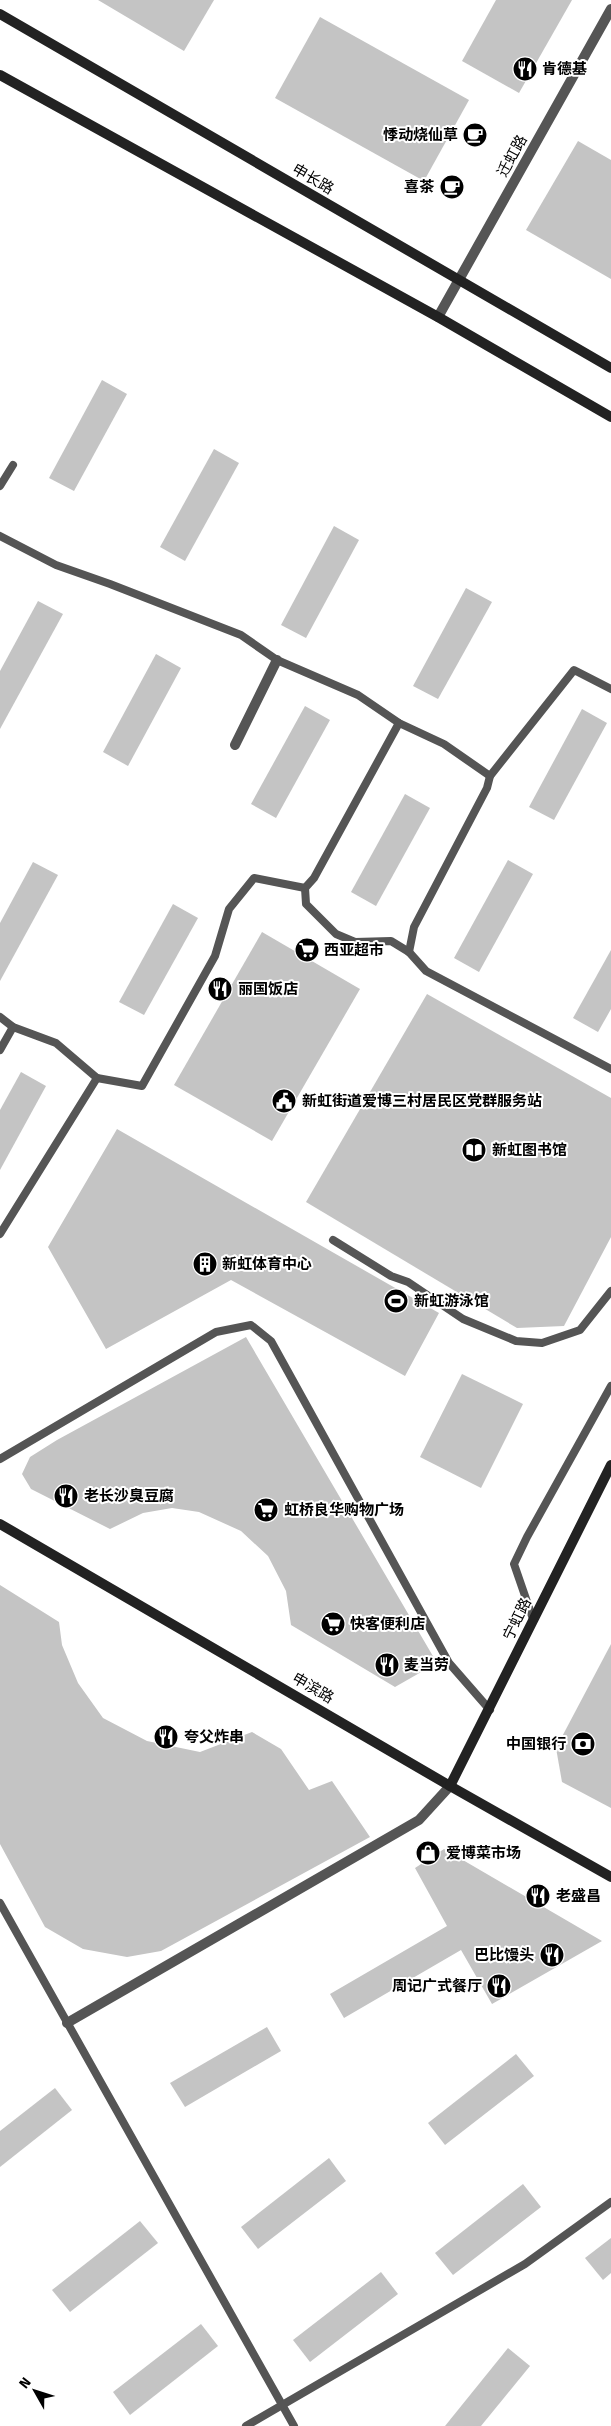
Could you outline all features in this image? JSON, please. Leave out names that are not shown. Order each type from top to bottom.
[{"type":"main road","name":"申长路","points":[[0,14],[611,368]]},
{"type":"main road","points":[[0,75],[438,317],[611,417]]},
{"type":"main road","name":"宁虹路","points":[[450,1786],[490,1710],[533,1619],[611,1464]]},
{"type":"main road","name":"申滨路","points":[[0,1524],[450,1786],[611,1877]]},
{"type":"street","name":"迁虹路","points":[[438,317],[611,9]]},
{"type":"street","points":[[235,745],[277,660]]},
{"type":"street","points":[[67,2023],[419,1820],[450,1786]]},
{"type":"lane","points":[[0,486],[13,465]]},
{"type":"lane","points":[[0,536],[56,565],[241,635],[277,660],[358,695],[400,723],[444,744],[490,776]]},
{"type":"lane","points":[[409,952],[414,927],[487,788],[490,776],[574,670],[611,689]]},
{"type":"lane","points":[[400,723],[314,878],[305,888],[306,904],[336,934],[356,942],[391,941],[409,952],[426,971],[611,1069]]},
{"type":"lane","points":[[0,1017],[14,1027],[56,1043],[97,1078],[142,1086],[215,956],[229,909],[254,878],[305,888]]},
{"type":"lane","points":[[0,1050],[14,1027]]},
{"type":"lane","points":[[0,1234],[97,1078]]},
{"type":"lane","points":[[333,1240],[391,1276],[408,1282],[463,1319],[516,1341],[542,1343],[580,1330],[611,1291]]},
{"type":"lane","points":[[0,1459],[216,1332],[251,1325],[270,1341],[449,1663],[490,1710]]},
{"type":"lane","points":[[533,1619],[514,1564],[527,1536],[611,1386]]},
{"type":"lane","points":[[0,1903],[294,2426]]},
{"type":"lane","points":[[246,2426],[524,2264],[611,2202]]},
{"type":"building","points":[[98,0],[214,0],[184,51]]},
{"type":"building","points":[[496,0],[572,0],[519,93],[462,61]]},
{"type":"building","points":[[320,17],[469,100],[424,181],[275,98]]},
{"type":"building","points":[[578,141],[611,160],[611,279],[526,230]]},
{"type":"building","points":[[102,380],[127,394],[74,491],[49,478]]},
{"type":"building","points":[[214,449],[239,463],[185,561],[160,547]]},
{"type":"building","points":[[334,526],[359,540],[306,638],[281,625]]},
{"type":"building","points":[[466,588],[492,602],[438,699],[413,686]]},
{"type":"building","points":[[38,601],[63,614],[0,729],[0,671]]},
{"type":"building","points":[[156,654],[181,668],[128,766],[103,752]]},
{"type":"building","points":[[305,706],[330,720],[276,818],[251,804]]},
{"type":"building","points":[[582,709],[607,723],[554,820],[529,807]]},
{"type":"building","points":[[405,794],[430,808],[376,906],[351,892]]},
{"type":"building","points":[[508,860],[533,874],[479,972],[454,958]]},
{"type":"building","points":[[33,862],[58,875],[0,981],[0,923]]},
{"type":"building","points":[[173,904],[198,918],[144,1015],[119,1002]]},
{"type":"building","points":[[262,932],[360,989],[272,1141],[174,1085]]},
{"type":"building","points":[[611,950],[611,1009],[598,1032],[573,1018]]},
{"type":"building","name":"新虹图书馆","points":[[427,994],[611,1098],[611,1237],[564,1326],[517,1328],[306,1202]]},
{"type":"building","points":[[21,1072],[46,1086],[0,1170],[0,1110]]},
{"type":"building","name":"新虹体育中心","points":[[117,1129],[439,1313],[405,1376],[231,1280],[106,1349],[48,1247]]},
{"type":"building","name":"虹桥良华购物广场","points":[[246,1337],[437,1663],[395,1687],[291,1625],[286,1591],[268,1556],[241,1531],[199,1512],[172,1508],[143,1513],[110,1529],[31,1489],[22,1474],[30,1457],[57,1440]]},
{"type":"building","points":[[462,1374],[523,1404],[481,1488],[420,1457]]},
{"type":"building","points":[[0,1585],[59,1622],[62,1645],[78,1683],[103,1718],[147,1741],[200,1752],[252,1732],[281,1749],[309,1790],[332,1781],[370,1837],[161,1951],[127,1957],[83,1949],[45,1927],[0,1844]]},
{"type":"building","points":[[611,1644],[611,1808],[562,1782],[556,1748]]},
{"type":"building","points":[[444,1849],[602,1941],[492,2004],[461,1950],[344,2018],[330,1994],[447,1926],[415,1868]]},
{"type":"building","points":[[267,2027],[281,2051],[185,2107],[170,2083]]},
{"type":"building","points":[[516,2054],[534,2076],[445,2145],[428,2123]]},
{"type":"building","points":[[55,2088],[72,2110],[0,2167],[0,2131]]},
{"type":"building","points":[[329,2158],[346,2181],[258,2249],[241,2227]]},
{"type":"building","points":[[523,2184],[541,2207],[453,2275],[435,2253]]},
{"type":"building","points":[[140,2221],[158,2243],[70,2312],[52,2290]]},
{"type":"building","points":[[611,2238],[611,2273],[603,2280],[585,2258]]},
{"type":"building","points":[[381,2272],[398,2294],[310,2362],[293,2340]]},
{"type":"building","points":[[201,2324],[218,2346],[130,2415],[113,2392]]},
{"type":"building","points":[[508,2348],[530,2366],[481,2426],[445,2426]]},
{"type":"place","name":"肯德基","points":[[525,69]]},
{"type":"place","name":"悸动烧仙草","points":[[475,135]]},
{"type":"place","name":"喜茶","points":[[452,187]]},
{"type":"place","name":"西亚超市","points":[[307,950]]},
{"type":"place","name":"丽国饭店","points":[[220,989]]},
{"type":"place","name":"新虹街道爱博三村居民区党群服务站","points":[[284,1101]]},
{"type":"place","name":"新虹图书馆","points":[[474,1150]]},
{"type":"place","name":"新虹体育中心","points":[[205,1264]]},
{"type":"place","name":"新虹游泳馆","points":[[396,1301]]},
{"type":"place","name":"老长沙臭豆腐","points":[[66,1496]]},
{"type":"place","name":"虹桥良华购物广场","points":[[266,1510]]},
{"type":"place","name":"快客便利店","points":[[333,1624]]},
{"type":"place","name":"麦当劳","points":[[387,1665]]},
{"type":"place","name":"夸父炸串","points":[[166,1737]]},
{"type":"place","name":"中国银行","points":[[583,1744]]},
{"type":"place","name":"爱博菜市场","points":[[428,1853]]},
{"type":"place","name":"老盛昌","points":[[538,1896]]},
{"type":"place","name":"巴比馒头","points":[[552,1955]]},
{"type":"place","name":"周记广式餐厅","points":[[499,1986]]}]
